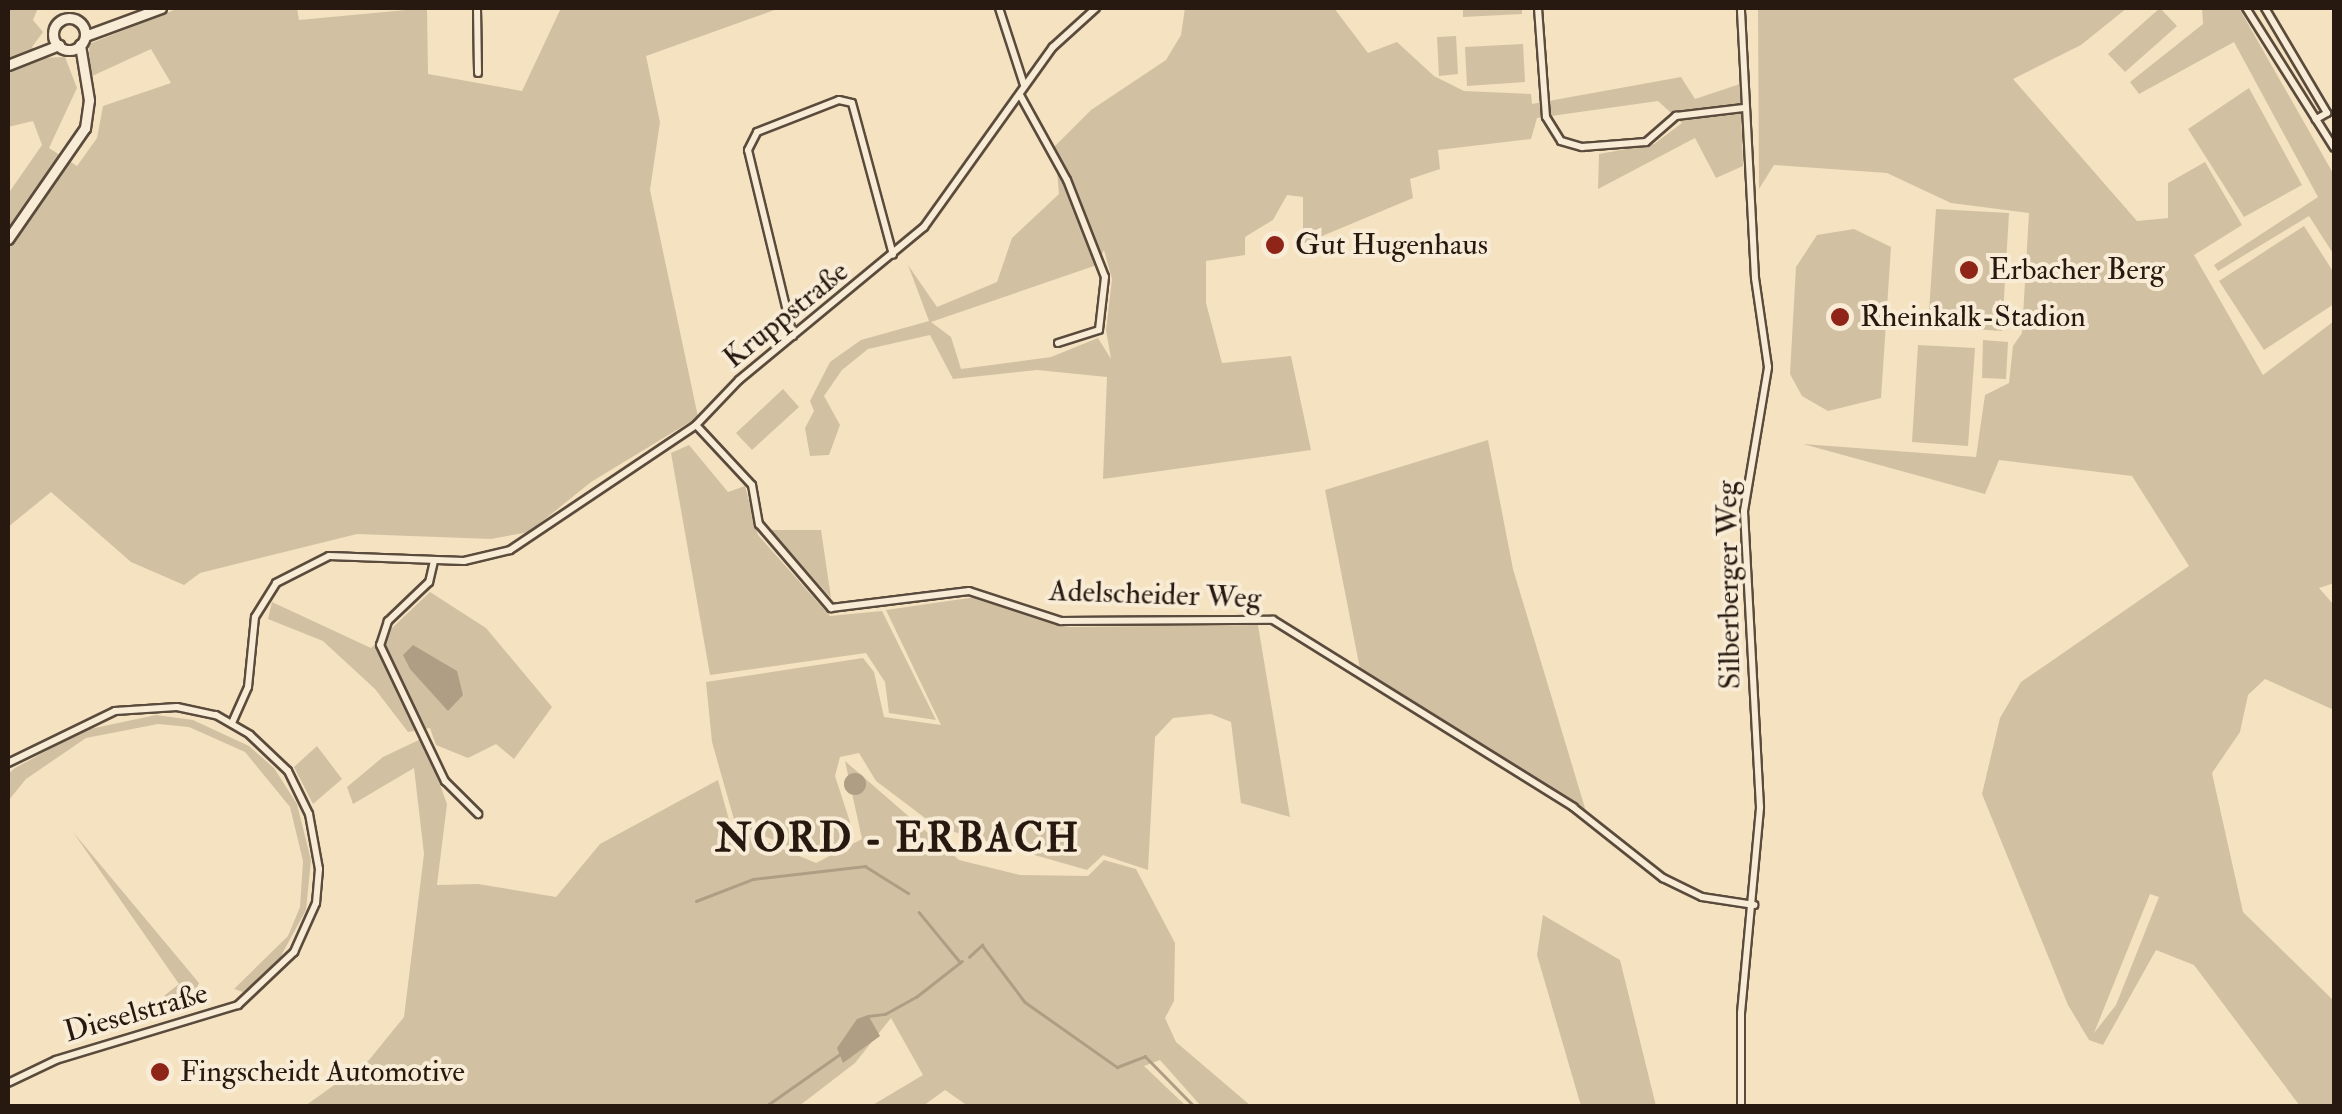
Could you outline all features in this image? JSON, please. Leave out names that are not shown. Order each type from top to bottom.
[{"type":"main road","points":[[8,65],[161,8]]},
{"type":"main road","points":[[8,239],[82,138],[84,73],[73,43]]},
{"type":"street","points":[[477,8],[478,73]]},
{"type":"street","points":[[999,8],[1024,86]]},
{"type":"street","name":"Kruppstraße","points":[[232,723],[248,686],[255,617],[288,574],[329,556],[434,561],[480,558],[532,540],[610,478],[696,425],[892,255],[930,219],[1024,86],[1096,8]]},
{"type":"street","points":[[1538,8],[1546,118],[1561,141],[1582,147],[1646,142],[1676,116],[1744,108]]},
{"type":"street","name":"Silberberger Weg","points":[[1741,1106],[1741,1013],[1754,905],[1760,807],[1744,511],[1768,367],[1753,250],[1751,131],[1744,108],[1742,8]]},
{"type":"street","points":[[2246,8],[2334,148]]},
{"type":"street","points":[[2265,8],[2328,113],[2316,119]]},
{"type":"street","points":[[1020,94],[1067,180],[1105,276],[1099,330],[1058,343]]},
{"type":"street","points":[[793,337],[748,150],[752,135],[839,100],[852,103],[892,255]]},
{"type":"street","name":"Adelscheider Weg","points":[[696,425],[752,485],[759,524],[832,608],[970,591],[1062,621],[1273,620],[1573,807],[1664,878],[1702,897],[1754,905]]},
{"type":"street","points":[[434,561],[429,582],[388,621],[380,645],[445,781],[478,814]]},
{"type":"street","name":"Dieselstraße","points":[[8,762],[116,712],[177,707],[232,723],[288,770],[313,826],[318,891],[294,952],[267,983],[221,1014],[56,1060],[8,1083]]},
{"type":"shaded area","points":[[8,8],[38,8],[33,20],[43,32],[32,47],[43,58],[65,57],[77,88],[49,148],[77,166],[97,138],[103,106],[171,83],[151,49],[90,77],[89,44],[179,8],[297,8],[299,20],[427,8],[428,74],[522,91],[561,8],[780,8],[646,56],[660,122],[650,190],[698,417],[591,482],[529,532],[491,539],[357,534],[200,573],[184,585],[131,562],[51,492],[8,527],[8,194],[42,145],[33,121],[8,127]]},
{"type":"shaded area","points":[[1185,8],[1334,8],[1368,53],[1397,42],[1434,76],[1464,91],[1531,94],[1532,104],[1681,77],[1695,99],[1740,84],[1743,166],[1716,178],[1695,138],[1598,189],[1599,154],[1654,144],[1682,123],[1658,101],[1537,118],[1531,139],[1438,150],[1440,169],[1410,179],[1413,198],[1303,244],[1303,197],[1287,195],[1273,220],[1245,237],[1245,255],[1206,261],[1206,303],[1222,363],[1291,356],[1311,450],[1103,479],[1107,377],[1037,370],[953,379],[930,335],[868,349],[842,370],[824,396],[840,425],[829,455],[810,456],[805,428],[814,411],[810,401],[830,362],[861,340],[929,321],[908,265],[937,307],[997,282],[1012,238],[1059,194],[1055,146],[1091,110],[1166,60],[1181,35]],"holes":[[[1104,250],[1112,279],[1106,330],[1111,359],[1098,338],[1051,357],[961,369],[951,337],[931,322],[1097,265]]]},
{"type":"shaded area","points":[[1463,8],[1522,8],[1522,14],[1463,17]]},
{"type":"shaded area","points":[[1758,8],[2127,8],[2081,45],[2013,79],[2137,221],[2168,218],[2168,183],[2205,162],[2242,225],[2194,255],[2263,375],[2334,321],[2334,583],[2319,588],[2334,605],[2334,710],[2265,679],[2248,695],[2240,732],[2212,773],[2243,912],[2334,1001],[2334,1106],[2300,1106],[2194,965],[2156,950],[2103,1045],[2089,1040],[2068,1005],[1982,794],[2000,718],[2021,682],[2189,566],[2132,476],[1999,460],[1985,494],[1803,444],[1976,457],[1985,395],[2009,383],[2013,346],[2022,333],[2029,213],[1951,203],[1887,173],[1774,165],[1759,189]],"holes":[[[2150,894],[2159,897],[2116,1005],[2094,1033]]]},
{"type":"shaded area","points":[[2160,8],[2177,26],[2125,72],[2108,54]]},
{"type":"shaded area","points":[[2202,8],[2239,8],[2334,175],[2334,255],[2309,216],[2218,271],[2214,265],[2318,197],[2234,42],[2139,94],[2130,82],[2203,24]]},
{"type":"shaded area","points":[[1456,36],[1458,74],[1439,76],[1437,37]]},
{"type":"shaded area","points":[[1523,44],[1525,82],[1467,86],[1465,47]]},
{"type":"shaded area","points":[[2249,88],[2302,185],[2244,217],[2188,129]]},
{"type":"shaded area","name":"Erbacher Berg","points":[[1936,209],[2009,213],[2002,331],[1928,326]]},
{"type":"shaded area","points":[[2304,226],[2334,273],[2334,304],[2264,350],[2219,281]]},
{"type":"shaded area","name":"Rheinkalk-Stadion","points":[[1854,229],[1891,247],[1881,398],[1828,411],[1802,396],[1790,374],[1796,267],[1817,235]]},
{"type":"shaded area","points":[[1983,340],[2008,342],[2006,379],[1982,378]]},
{"type":"shaded area","name":"Erbacher Berg","points":[[1918,345],[1975,348],[1968,446],[1912,442]]},
{"type":"shaded area","points":[[783,389],[799,407],[752,450],[736,433]]},
{"type":"shaded area","points":[[1488,440],[1513,569],[1588,818],[1360,669],[1325,490]]},
{"type":"shaded area","points":[[689,445],[728,492],[745,486],[758,535],[830,616],[882,611],[936,720],[889,713],[885,682],[866,653],[710,675],[671,453]]},
{"type":"shaded area","points":[[771,530],[821,530],[831,598]]},
{"type":"shaded area","points":[[430,592],[486,628],[552,707],[514,759],[496,744],[468,758],[436,745],[430,728],[408,732],[375,689],[323,641],[268,619],[272,602],[371,648]]},
{"type":"shaded area","points":[[976,597],[1069,627],[1258,625],[1290,817],[1241,803],[1231,722],[1211,714],[1173,718],[1155,737],[1148,870],[1103,855],[1087,870],[937,827],[876,781],[859,753],[840,757],[835,776],[850,822],[842,842],[800,852],[735,823],[712,742],[706,682],[863,658],[874,672],[884,717],[941,725],[886,610]]},
{"type":"shaded area","points":[[413,645],[457,671],[463,695],[448,711],[410,669],[403,655]]},
{"type":"shaded area","points":[[156,715],[193,720],[249,746],[274,768],[297,804],[311,860],[306,910],[276,965],[243,992],[234,989],[288,936],[300,907],[303,861],[290,807],[245,752],[189,727],[158,724],[86,738],[26,779],[8,801],[8,774],[15,768],[85,730]]},
{"type":"shaded area","points":[[423,738],[447,804],[437,885],[478,884],[556,897],[600,844],[718,780],[731,827],[816,863],[862,839],[845,761],[959,860],[1020,875],[1088,876],[1104,860],[1136,869],[1175,943],[1174,1001],[1165,1018],[1176,1042],[1251,1106],[1201,1106],[1160,1060],[1144,1066],[1186,1106],[968,1106],[945,1090],[923,1106],[871,1106],[923,1075],[891,1018],[855,1063],[799,1106],[305,1106],[369,1060],[404,1017],[424,854],[414,768],[353,804],[347,787],[383,757]]},
{"type":"shaded area","points":[[317,746],[342,779],[313,804],[294,767]]},
{"type":"shaded area","points":[[855,773],[863,776],[863,792],[855,795],[847,792],[844,784],[847,776]]},
{"type":"shaded area","points":[[73,832],[199,983],[190,1004],[160,1011],[150,1007],[179,984]]},
{"type":"shaded area","points":[[1543,915],[1620,960],[1656,1106],[1581,1106],[1537,955]]},
{"type":"shaded area","points":[[868,1015],[880,1036],[843,1063],[837,1048],[857,1019]]},
{"type":"waterway","points":[[696,901],[753,879],[865,866],[908,893]]},
{"type":"waterway","points":[[919,912],[960,962]]},
{"type":"waterway","points":[[969,957],[982,945],[1025,1002],[1117,1067],[1145,1056],[1194,1106]]},
{"type":"waterway","points":[[868,1016],[885,1014],[916,997],[962,961]]},
{"type":"waterway","points":[[766,1106],[840,1054]]},
{"type":"place","name":"Gut Hugenhaus","points":[[1275,245]]},
{"type":"place","name":"Erbacher Berg","points":[[1969,270]]},
{"type":"place","name":"Rheinkalk-Stadion","points":[[1840,317]]},
{"type":"place","name":"Fingscheidt Automotive","points":[[160,1072]]},
{"type":"district","name":"NORD - ERBACH","points":[[898,839]]}]
